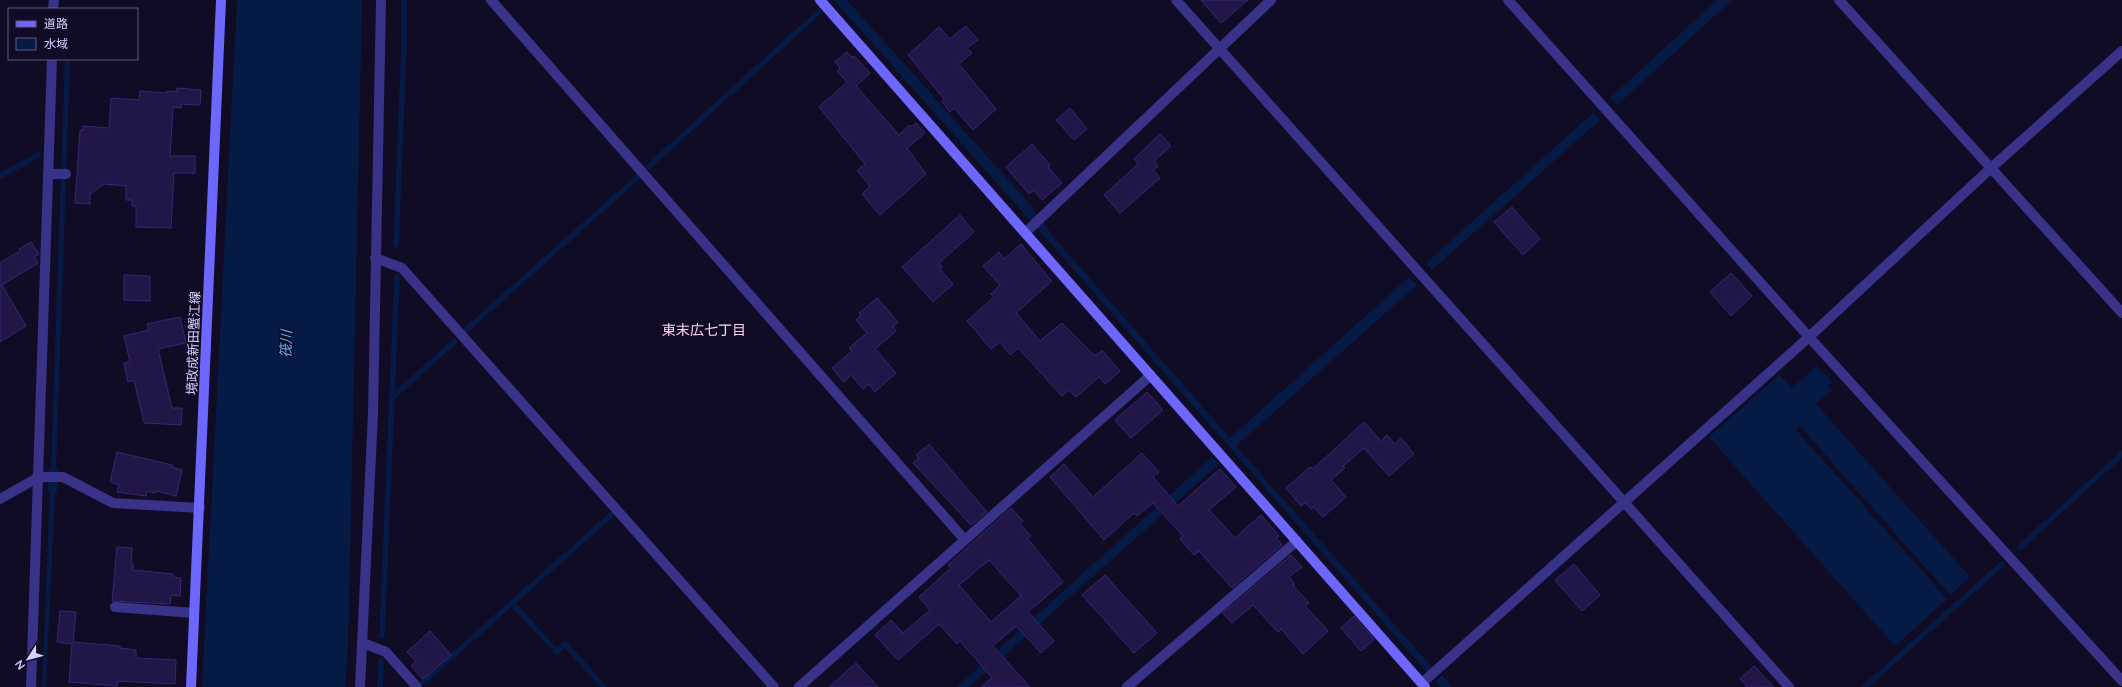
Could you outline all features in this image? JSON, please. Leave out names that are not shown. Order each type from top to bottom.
[{"type":"street","name":"境政成新田蟹江線","points":[[191,687],[221,0]]},
{"type":"street","points":[[360,687],[373,413],[381,4],[390,0]]},
{"type":"street","points":[[491,0],[964,539]]},
{"type":"street","points":[[820,0],[1029,229],[1151,375],[1423,685],[1623,502],[1809,336],[1991,168],[2122,51]]},
{"type":"street","points":[[1176,0],[1789,687]]},
{"type":"street","points":[[1029,229],[1271,0]]},
{"type":"street","points":[[1508,0],[1809,336],[2122,680]]},
{"type":"street","points":[[1839,0],[2122,313]]},
{"type":"street","points":[[31,687],[51,174],[52,60]]},
{"type":"street","points":[[51,174],[66,174]]},
{"type":"street","points":[[375,258],[402,268],[774,687]]},
{"type":"street","points":[[799,687],[964,539],[1151,375]]},
{"type":"street","points":[[0,499],[39,477],[63,477],[113,503],[200,508]]},
{"type":"street","points":[[1127,687],[1297,540]]},
{"type":"street","points":[[114,608],[194,613]]},
{"type":"street","points":[[363,643],[386,652],[417,687]]},
{"type":"water","name":"筏川","points":[[237,0],[362,0],[348,647],[345,687],[202,687]]},
{"type":"water","points":[[834,0],[847,0],[1028,202],[1057,241],[1230,438],[1409,277],[1417,285],[1236,446],[1432,667],[1427,672],[1052,245]]},
{"type":"water","points":[[1717,0],[1732,0],[1617,105],[1610,98]]},
{"type":"water","points":[[65,60],[70,60],[56,469],[58,470],[57,492],[55,493],[46,687],[42,687],[50,491],[48,491],[49,468],[51,468]]},
{"type":"water","points":[[1593,113],[1600,120],[1432,270],[1426,263]]},
{"type":"water","points":[[1817,366],[1832,382],[1828,385],[1832,390],[1816,404],[1970,577],[1950,595],[1800,426],[1796,430],[1947,599],[1895,646],[1709,437],[1779,375],[1792,388]]},
{"type":"water","points":[[1212,457],[1219,464],[969,687],[957,687]]},
{"type":"water","points":[[1442,675],[1452,687],[1440,687],[1435,681]]},
{"type":"building","points":[[1201,0],[1248,0],[1221,23]]},
{"type":"building","points":[[966,26],[978,40],[967,48],[972,53],[959,64],[996,109],[973,130],[954,108],[950,112],[942,102],[944,99],[908,55],[939,27],[950,39]]},
{"type":"building","points":[[847,52],[852,57],[854,56],[870,73],[856,86],[899,135],[910,125],[911,127],[916,123],[925,133],[907,148],[926,174],[880,215],[862,194],[870,186],[857,171],[865,164],[819,107],[847,82],[837,71],[840,68],[835,62]]},
{"type":"building","points":[[177,88],[201,90],[200,105],[181,104],[181,108],[173,107],[170,156],[195,156],[195,173],[174,173],[171,228],[136,227],[136,206],[132,206],[132,200],[126,200],[126,186],[104,184],[90,194],[90,204],[75,203],[80,130],[83,130],[83,126],[109,128],[111,98],[139,100],[140,91],[167,93],[167,91],[177,92]]},
{"type":"building","points":[[1070,108],[1087,129],[1074,140],[1056,120]]},
{"type":"building","points":[[1160,134],[1171,146],[1154,161],[1158,166],[1153,170],[1160,178],[1120,213],[1104,195],[1138,164],[1134,159]]},
{"type":"building","points":[[1032,144],[1050,165],[1048,167],[1062,183],[1042,200],[1034,190],[1029,194],[1006,167]]},
{"type":"building","points":[[1512,207],[1540,239],[1523,255],[1494,222]]},
{"type":"building","points":[[960,215],[974,232],[939,263],[942,267],[940,269],[953,284],[933,302],[902,267]]},
{"type":"building","points":[[31,242],[39,254],[34,257],[38,263],[2,285],[26,326],[0,342],[0,263],[20,251],[19,249]]},
{"type":"building","points":[[1021,244],[1052,281],[1016,313],[1040,341],[1062,323],[1095,356],[1102,350],[1120,371],[1105,384],[1099,377],[1076,397],[1069,390],[1062,396],[1018,348],[1010,355],[1000,342],[991,349],[967,321],[994,297],[991,294],[1000,285],[983,266],[999,252],[1004,259]]},
{"type":"building","points":[[1731,273],[1752,296],[1731,316],[1710,292]]},
{"type":"building","points":[[124,275],[150,276],[150,301],[124,300]]},
{"type":"building","points":[[877,298],[898,322],[893,327],[896,331],[875,349],[896,373],[875,392],[869,384],[863,389],[851,375],[844,382],[832,368],[852,351],[849,348],[867,333],[856,320],[861,315],[859,313]]},
{"type":"building","points":[[180,317],[186,343],[158,349],[172,408],[182,408],[181,425],[144,423],[134,380],[128,382],[124,363],[130,362],[124,336],[149,330],[147,324]]},
{"type":"building","points":[[1147,392],[1163,410],[1131,438],[1115,420]]},
{"type":"building","points":[[1364,422],[1381,441],[1387,435],[1395,444],[1401,438],[1414,454],[1389,476],[1364,448],[1343,466],[1345,468],[1331,480],[1346,497],[1323,517],[1314,507],[1311,509],[1305,503],[1301,506],[1286,488],[1310,467],[1313,469]]},
{"type":"building","points":[[929,444],[987,512],[971,525],[913,463],[919,458],[916,455]]},
{"type":"building","points":[[117,452],[172,465],[172,467],[182,470],[176,496],[156,491],[155,493],[147,491],[146,496],[117,492],[119,485],[110,482]]},
{"type":"building","points":[[1142,453],[1159,472],[1153,477],[1178,506],[1220,469],[1236,487],[1209,510],[1235,538],[1261,515],[1279,536],[1276,538],[1282,545],[1232,588],[1199,551],[1194,555],[1180,539],[1183,536],[1153,503],[1137,516],[1134,513],[1104,540],[1050,477],[1064,464],[1093,497]]},
{"type":"building","points":[[1011,508],[1023,521],[1020,524],[1031,536],[1027,538],[1063,582],[1028,612],[1054,641],[1041,653],[1016,626],[993,646],[1030,687],[981,687],[992,678],[960,641],[957,644],[939,624],[898,660],[875,635],[891,620],[903,633],[930,610],[919,597],[951,568],[948,565]],"holes":[[[989,560],[1021,596],[991,622],[959,585]]]},
{"type":"building","points":[[117,547],[132,548],[131,564],[133,564],[133,570],[173,574],[172,577],[181,578],[180,596],[171,595],[170,604],[112,601]]},
{"type":"building","points":[[1291,555],[1302,567],[1289,577],[1295,584],[1293,585],[1309,603],[1305,606],[1328,631],[1303,654],[1281,629],[1278,632],[1253,605],[1232,623],[1223,613]]},
{"type":"building","points":[[1574,564],[1600,595],[1582,611],[1555,580]]},
{"type":"building","points":[[1105,575],[1157,633],[1134,653],[1082,595]]},
{"type":"building","points":[[60,611],[76,612],[73,642],[120,646],[120,648],[136,650],[136,658],[176,660],[175,684],[118,681],[117,686],[69,682],[72,644],[57,642]]},
{"type":"building","points":[[1354,616],[1374,639],[1361,651],[1341,628]]},
{"type":"building","points":[[430,631],[451,655],[423,679],[411,666],[416,662],[407,652]]},
{"type":"building","points":[[856,663],[878,687],[829,687]]},
{"type":"building","points":[[1754,666],[1774,687],[1747,687],[1740,679]]},
{"type":"waterway","points":[[396,245],[404,47],[404,0]]},
{"type":"waterway","points":[[648,167],[819,12]]},
{"type":"waterway","points":[[0,176],[38,155]]},
{"type":"waterway","points":[[466,330],[638,177]]},
{"type":"waterway","points":[[382,635],[397,277]]},
{"type":"waterway","points":[[393,397],[454,342]]},
{"type":"waterway","points":[[2020,547],[2122,454]]},
{"type":"waterway","points":[[423,682],[611,515]]},
{"type":"waterway","points":[[1865,687],[2002,564]]},
{"type":"waterway","points":[[512,603],[557,652],[565,644],[604,687]]},
{"type":"waterway","points":[[380,687],[381,661]]},
{"type":"district","name":"東末広七丁目","points":[[704,330]]}]
